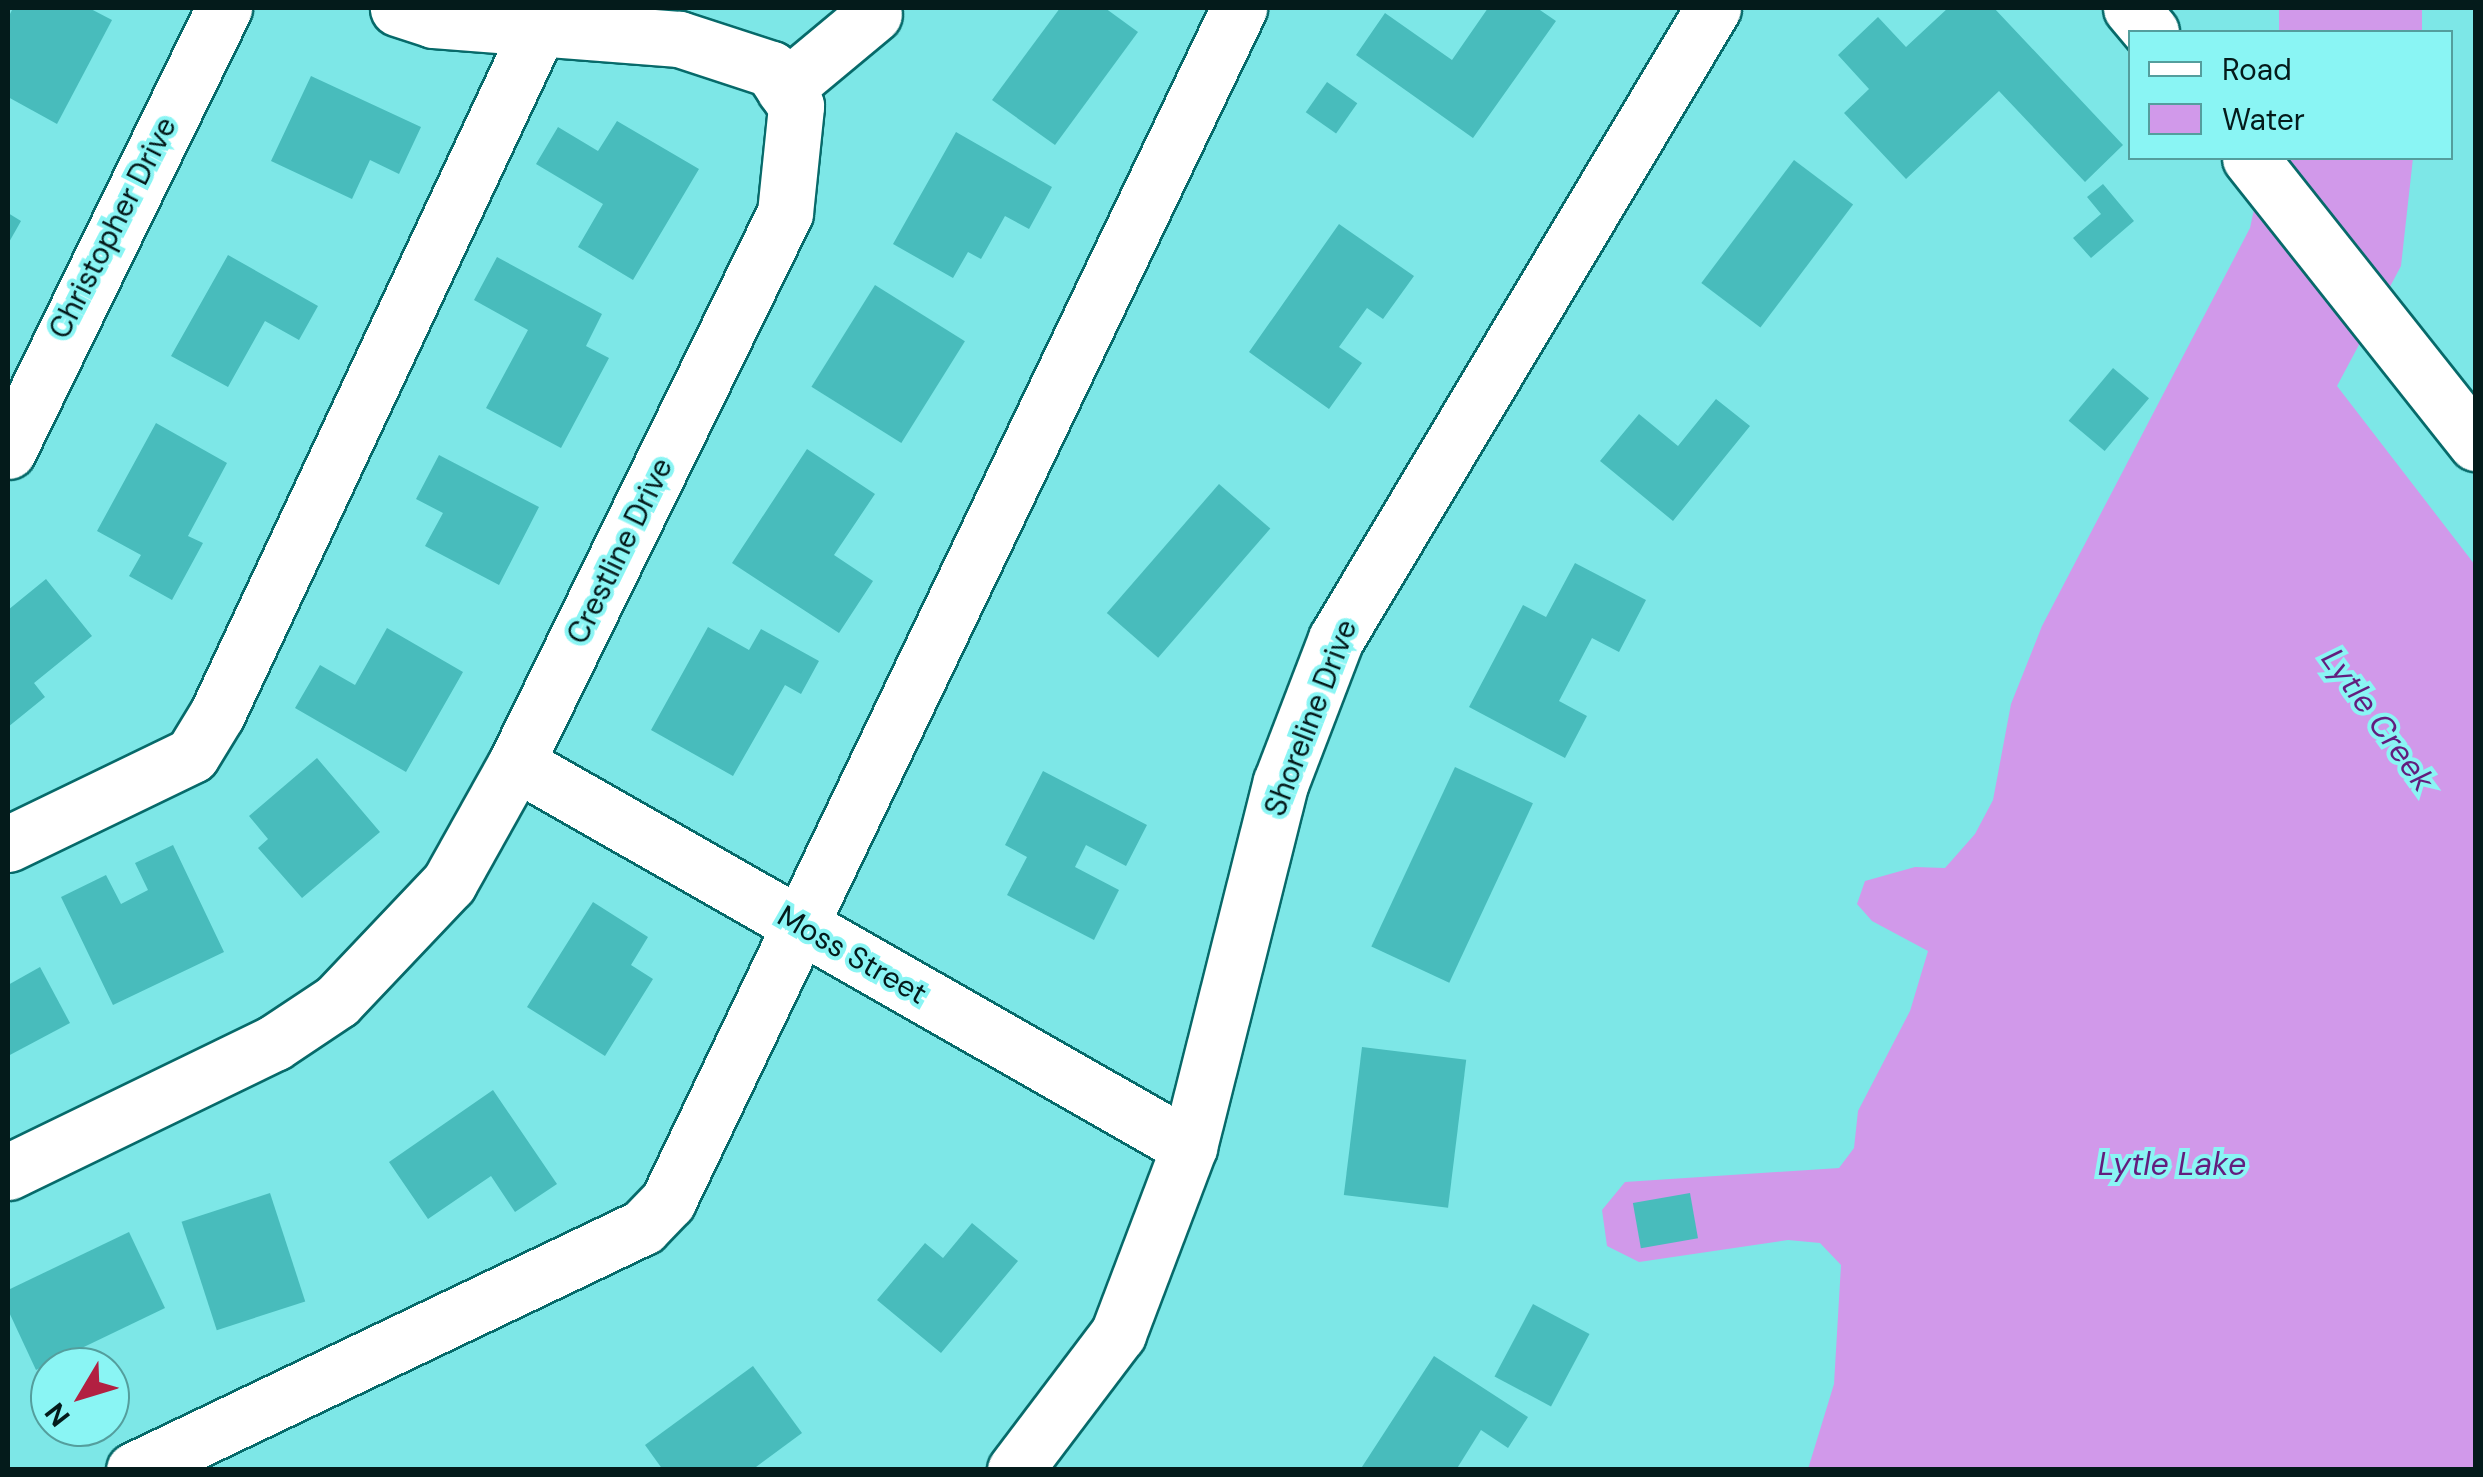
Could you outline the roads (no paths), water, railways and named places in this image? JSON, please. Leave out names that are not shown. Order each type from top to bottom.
[{"type":"street","name":"Christopher Drive","points":[[8,451],[224,8]]},
{"type":"street","points":[[398,8],[434,20],[679,39],[771,70],[784,88],[874,14]]},
{"type":"street","points":[[134,1470],[642,1226],[668,1201],[1239,8]]},
{"type":"street","name":"Shoreline Drive","points":[[1015,1470],[1118,1334],[1189,1148],[1280,782],[1336,638],[1713,8]]},
{"type":"street","points":[[2130,8],[2148,30]]},
{"type":"street","points":[[8,844],[192,755],[217,714],[538,30]]},
{"type":"street","name":"Crestline Drive","points":[[8,1172],[274,1043],[337,1002],[450,883],[516,764],[786,213],[796,106],[784,88]]},
{"type":"street","points":[[2252,160],[2476,444]]},
{"type":"street","name":"Moss Street","points":[[516,764],[1189,1148]]},
{"type":"water","points":[[2279,8],[2422,8],[2422,30],[2279,30]]},
{"type":"water","name":"Lytle Lake","points":[[2265,160],[2413,160],[2401,266],[2337,386],[2475,565],[2475,1469],[1808,1469],[1834,1384],[1841,1265],[1820,1243],[1788,1240],[1639,1262],[1607,1246],[1602,1210],[1625,1182],[1839,1168],[1854,1148],[1858,1111],[1910,1011],[1928,951],[1872,921],[1857,904],[1865,881],[1915,867],[1945,868],[1975,834],[1993,800],[2011,704],[2042,626],[2250,228]]},
{"type":"water label","name":"Lytle Creek","points":[[2378,720]]}]
